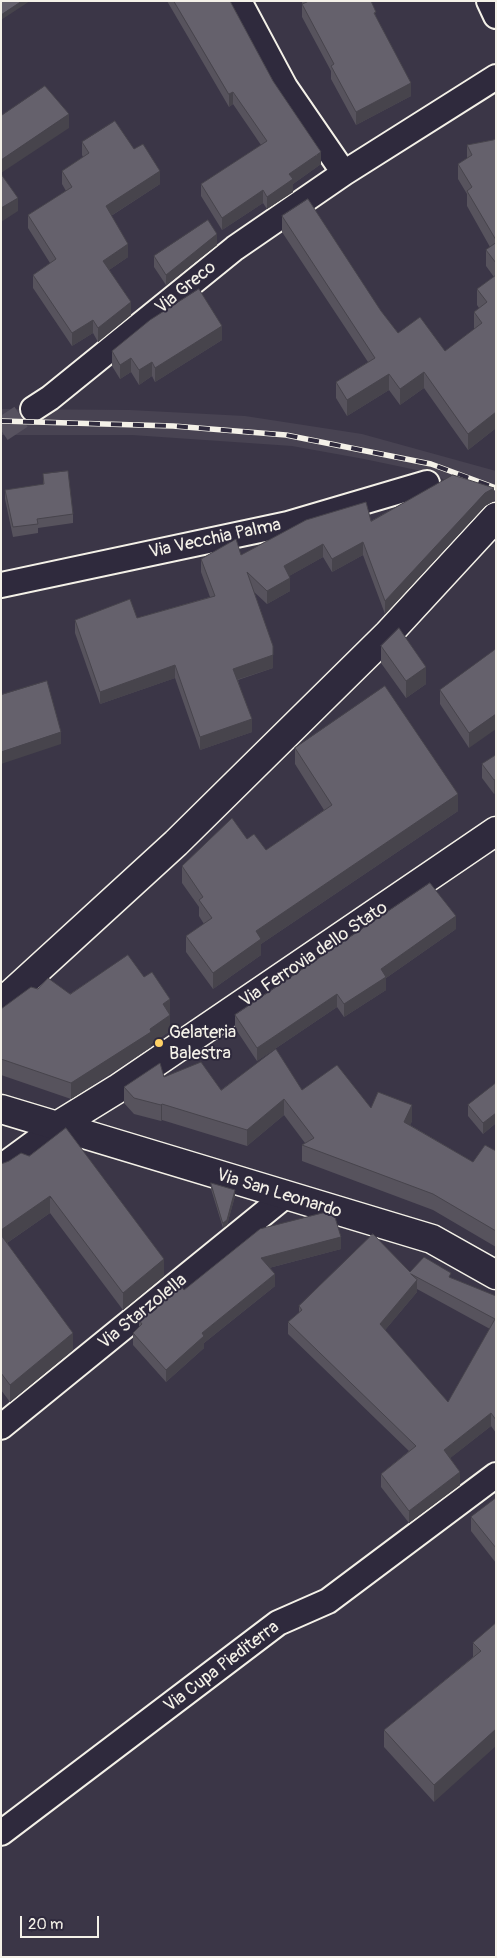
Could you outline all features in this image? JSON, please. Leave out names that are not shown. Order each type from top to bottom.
[{"type":"main road","points":[[1,1003],[183,836],[388,634],[496,517]]},
{"type":"main road","name":"Via Ferrovia dello Stato","points":[[57,1126],[117,1089],[496,831]]},
{"type":"main road","name":"Via San Leonardo","points":[[1,1109],[432,1239],[496,1275]]},
{"type":"street","points":[[239,1],[284,87],[344,173]]},
{"type":"street","points":[[489,1],[496,16]]},
{"type":"street","name":"Via Greco","points":[[32,410],[50,398],[235,248],[344,173],[496,77]]},
{"type":"street","name":"Via Vecchia Palma","points":[[1,585],[288,524],[427,483]]},
{"type":"street","points":[[1,1167],[57,1126]]},
{"type":"street","name":"Via Starzolella","points":[[1,1427],[286,1196]]},
{"type":"street","name":"Via Cupa Piediterra","points":[[1,1833],[278,1623],[328,1600],[496,1475]]},
{"type":"shaded area","points":[[1,409],[130,410],[245,416],[362,434],[496,471],[496,501],[426,472],[292,446],[132,435],[1,435]]},
{"type":"building","points":[[1,1],[22,1],[1,15]]},
{"type":"building","points":[[174,1],[230,1],[273,81],[321,152],[289,174],[293,179],[267,197],[263,190],[222,218],[201,184],[267,141],[233,92],[229,94]]},
{"type":"building","points":[[307,1],[371,1],[376,12],[374,13],[411,83],[356,112],[331,66],[334,64],[302,4]]},
{"type":"building","points":[[45,86],[69,114],[1,160],[1,116]]},
{"type":"building","points":[[115,121],[134,149],[143,144],[160,171],[106,206],[128,244],[103,261],[131,302],[98,328],[93,320],[72,333],[33,275],[56,259],[28,215],[72,187],[62,171],[89,153],[82,142]]},
{"type":"building","points":[[496,139],[496,240],[467,191],[472,187],[458,164],[472,155],[467,145]]},
{"type":"building","points":[[1,174],[18,198],[1,208]]},
{"type":"building","points":[[308,199],[381,311],[398,333],[420,317],[445,351],[482,323],[474,312],[487,302],[477,289],[496,275],[496,412],[468,434],[424,372],[400,389],[389,374],[347,400],[336,382],[375,358],[282,216]]},
{"type":"building","points":[[208,220],[217,234],[166,275],[154,256]]},
{"type":"building","points":[[496,243],[496,263],[486,250]]},
{"type":"building","points":[[199,289],[222,326],[155,368],[152,362],[139,370],[131,358],[120,365],[112,351],[150,320]]},
{"type":"building","points":[[68,471],[73,514],[37,519],[38,524],[13,527],[5,490],[44,484],[43,474]]},
{"type":"building","points":[[453,475],[494,488],[485,493],[385,601],[363,542],[332,559],[323,544],[284,566],[290,578],[267,591],[247,572],[273,646],[273,655],[233,669],[252,719],[200,737],[175,665],[100,692],[75,620],[130,599],[137,618],[215,596],[201,559],[236,539],[241,555],[306,520],[366,502],[371,521]]},
{"type":"building","points":[[399,628],[426,667],[406,681],[381,646]]},
{"type":"building","points":[[496,649],[496,714],[469,733],[440,690]]},
{"type":"building","points":[[47,681],[61,732],[1,752],[1,695]]},
{"type":"building","points":[[385,686],[458,794],[256,931],[261,939],[213,973],[186,936],[212,918],[199,900],[203,897],[182,866],[232,818],[247,839],[254,834],[266,850],[332,805],[295,748]]},
{"type":"building","points":[[496,755],[496,779],[494,780],[482,764]]},
{"type":"building","points":[[430,883],[456,916],[381,969],[386,977],[344,1004],[337,994],[257,1048],[235,1015]]},
{"type":"building","points":[[128,955],[144,977],[152,972],[170,999],[163,1004],[170,1015],[150,1029],[151,1032],[71,1083],[1,1059],[1,1009],[31,987],[38,989],[48,978],[70,994]]},
{"type":"building","points":[[276,1049],[302,1090],[337,1065],[371,1108],[378,1092],[412,1105],[404,1122],[473,1162],[485,1145],[496,1151],[496,1231],[433,1194],[302,1145],[314,1138],[284,1099],[247,1130],[162,1104],[134,1098],[124,1087],[160,1063],[164,1077],[201,1062],[221,1090]]},
{"type":"building","points":[[496,1083],[496,1113],[483,1123],[468,1105]]},
{"type":"building","points":[[66,1128],[164,1259],[123,1293],[50,1196],[1,1230],[1,1164],[21,1153],[29,1156]]},
{"type":"building","points":[[211,1183],[235,1190],[227,1220],[223,1223]]},
{"type":"building","points":[[327,1212],[334,1214],[341,1237],[261,1258],[275,1274],[202,1333],[204,1336],[166,1370],[133,1333],[142,1324],[139,1320],[181,1286],[184,1290],[260,1229]]},
{"type":"building","points":[[373,1234],[410,1272],[424,1257],[451,1273],[449,1277],[496,1296],[496,1420],[491,1413],[444,1450],[460,1472],[409,1511],[381,1474],[416,1446],[288,1322],[302,1310],[299,1306]],"holes":[[[411,1274],[495,1319],[448,1402],[380,1324],[417,1280]]]},
{"type":"building","points":[[1,1235],[73,1333],[10,1385],[1,1373]]},
{"type":"building","points":[[496,1498],[496,1548],[471,1517]]},
{"type":"building","points":[[496,1623],[496,1729],[434,1785],[384,1730],[481,1651],[473,1643]]},
{"type":"tunnel","points":[[1,430],[33,409]]},
{"type":"railway","points":[[1,421],[173,426],[286,435],[431,464],[496,488]]},
{"type":"place","name":"Gelateria Balestra","points":[[159,1043]]}]
